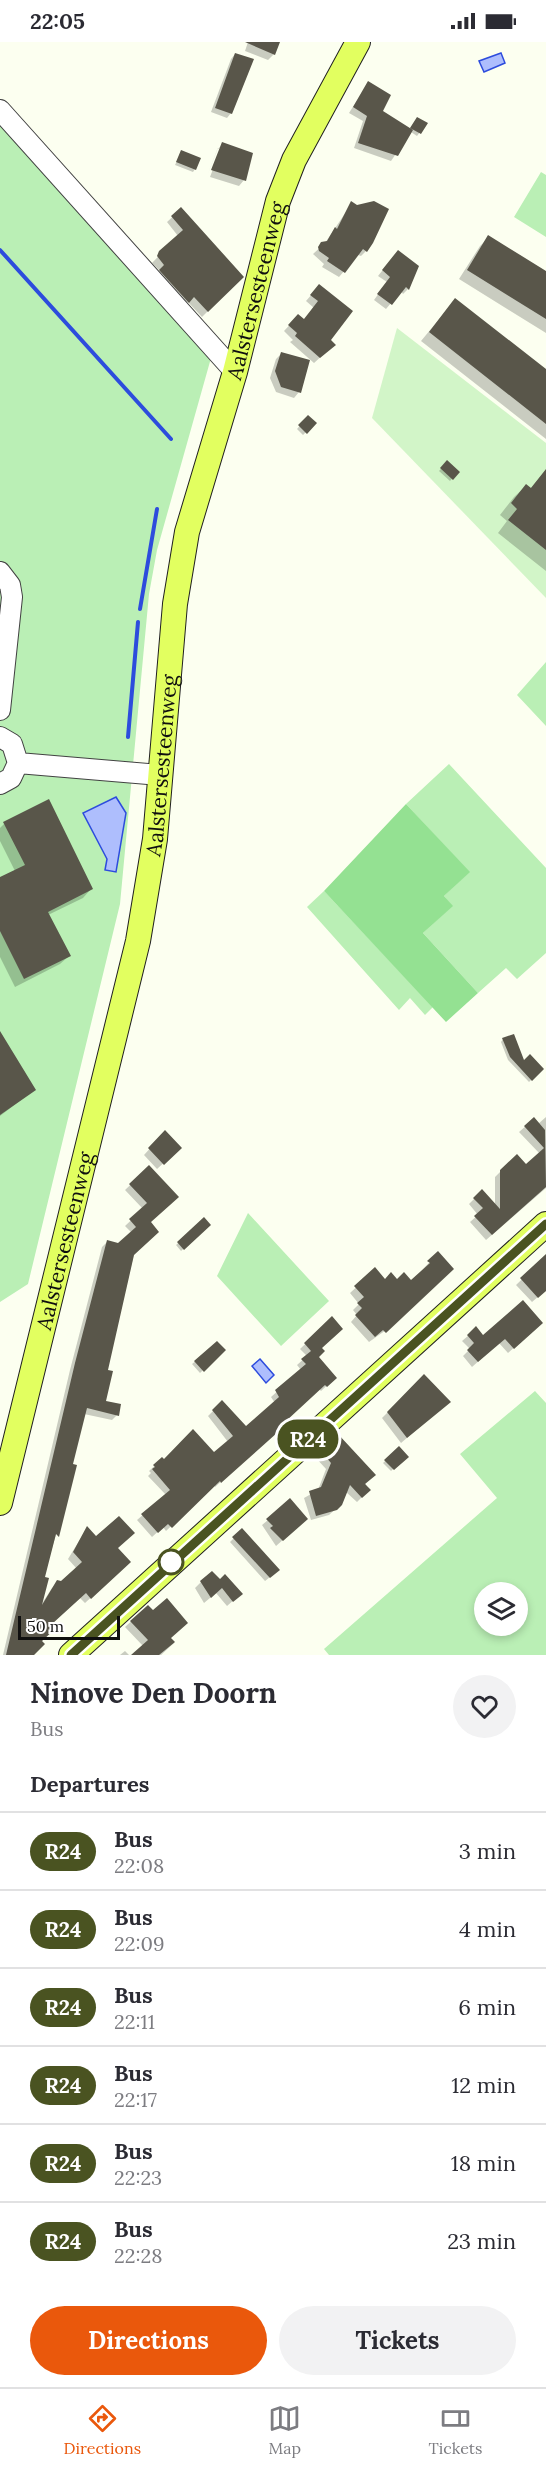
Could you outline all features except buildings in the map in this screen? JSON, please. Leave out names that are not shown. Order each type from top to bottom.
[{"type":"main road","name":"Aalstersesteenweg","points":[[0,1503],[138,941],[150,882],[175,604],[187,532],[235,372],[278,201],[290,170],[358,42]]},
{"type":"main road","points":[[71,1655],[546,1224]]},
{"type":"street","points":[[0,110],[235,372]]},
{"type":"street","points":[[0,572],[10,585],[12,597],[0,710]]},
{"type":"street","points":[[0,737],[12,744],[18,763],[11,778],[0,784]]},
{"type":"street","points":[[18,763],[160,775]]},
{"type":"green space","points":[[0,118],[211,358],[157,550],[149,594],[120,904],[28,1284],[0,1302]]},
{"type":"green space","points":[[541,172],[546,175],[546,237],[514,217]]},
{"type":"green space","points":[[397,328],[546,443],[546,598],[372,418]]},
{"type":"green space","points":[[546,662],[546,726],[517,695]]},
{"type":"green space","points":[[449,764],[546,868],[546,953],[517,979],[506,968],[478,993],[423,933],[452,906],[444,896],[469,872],[406,804]]},
{"type":"green space","points":[[406,804],[470,872],[444,896],[453,906],[423,933],[478,993],[446,1022],[324,891]]},
{"type":"green space","points":[[324,891],[433,1007],[425,1015],[410,998],[399,1010],[307,907]]},
{"type":"green space","points":[[248,1213],[329,1301],[281,1346],[217,1276]]},
{"type":"green space","points":[[535,1391],[546,1403],[546,1655],[329,1655],[324,1649],[497,1498],[460,1454]]},
{"type":"water","points":[[501,53],[505,63],[484,72],[479,61]]},
{"type":"water","points":[[116,797],[126,813],[116,872],[105,870],[107,859],[83,813]]},
{"type":"water","points":[[260,1359],[274,1375],[266,1383],[252,1366]]},
{"type":"waterway","points":[[0,250],[171,439]]},
{"type":"waterway","points":[[140,609],[157,509]]},
{"type":"waterway","points":[[128,737],[138,622]]},
{"type":"bus line","name":"R24","points":[[71,1655],[546,1224]]}]
